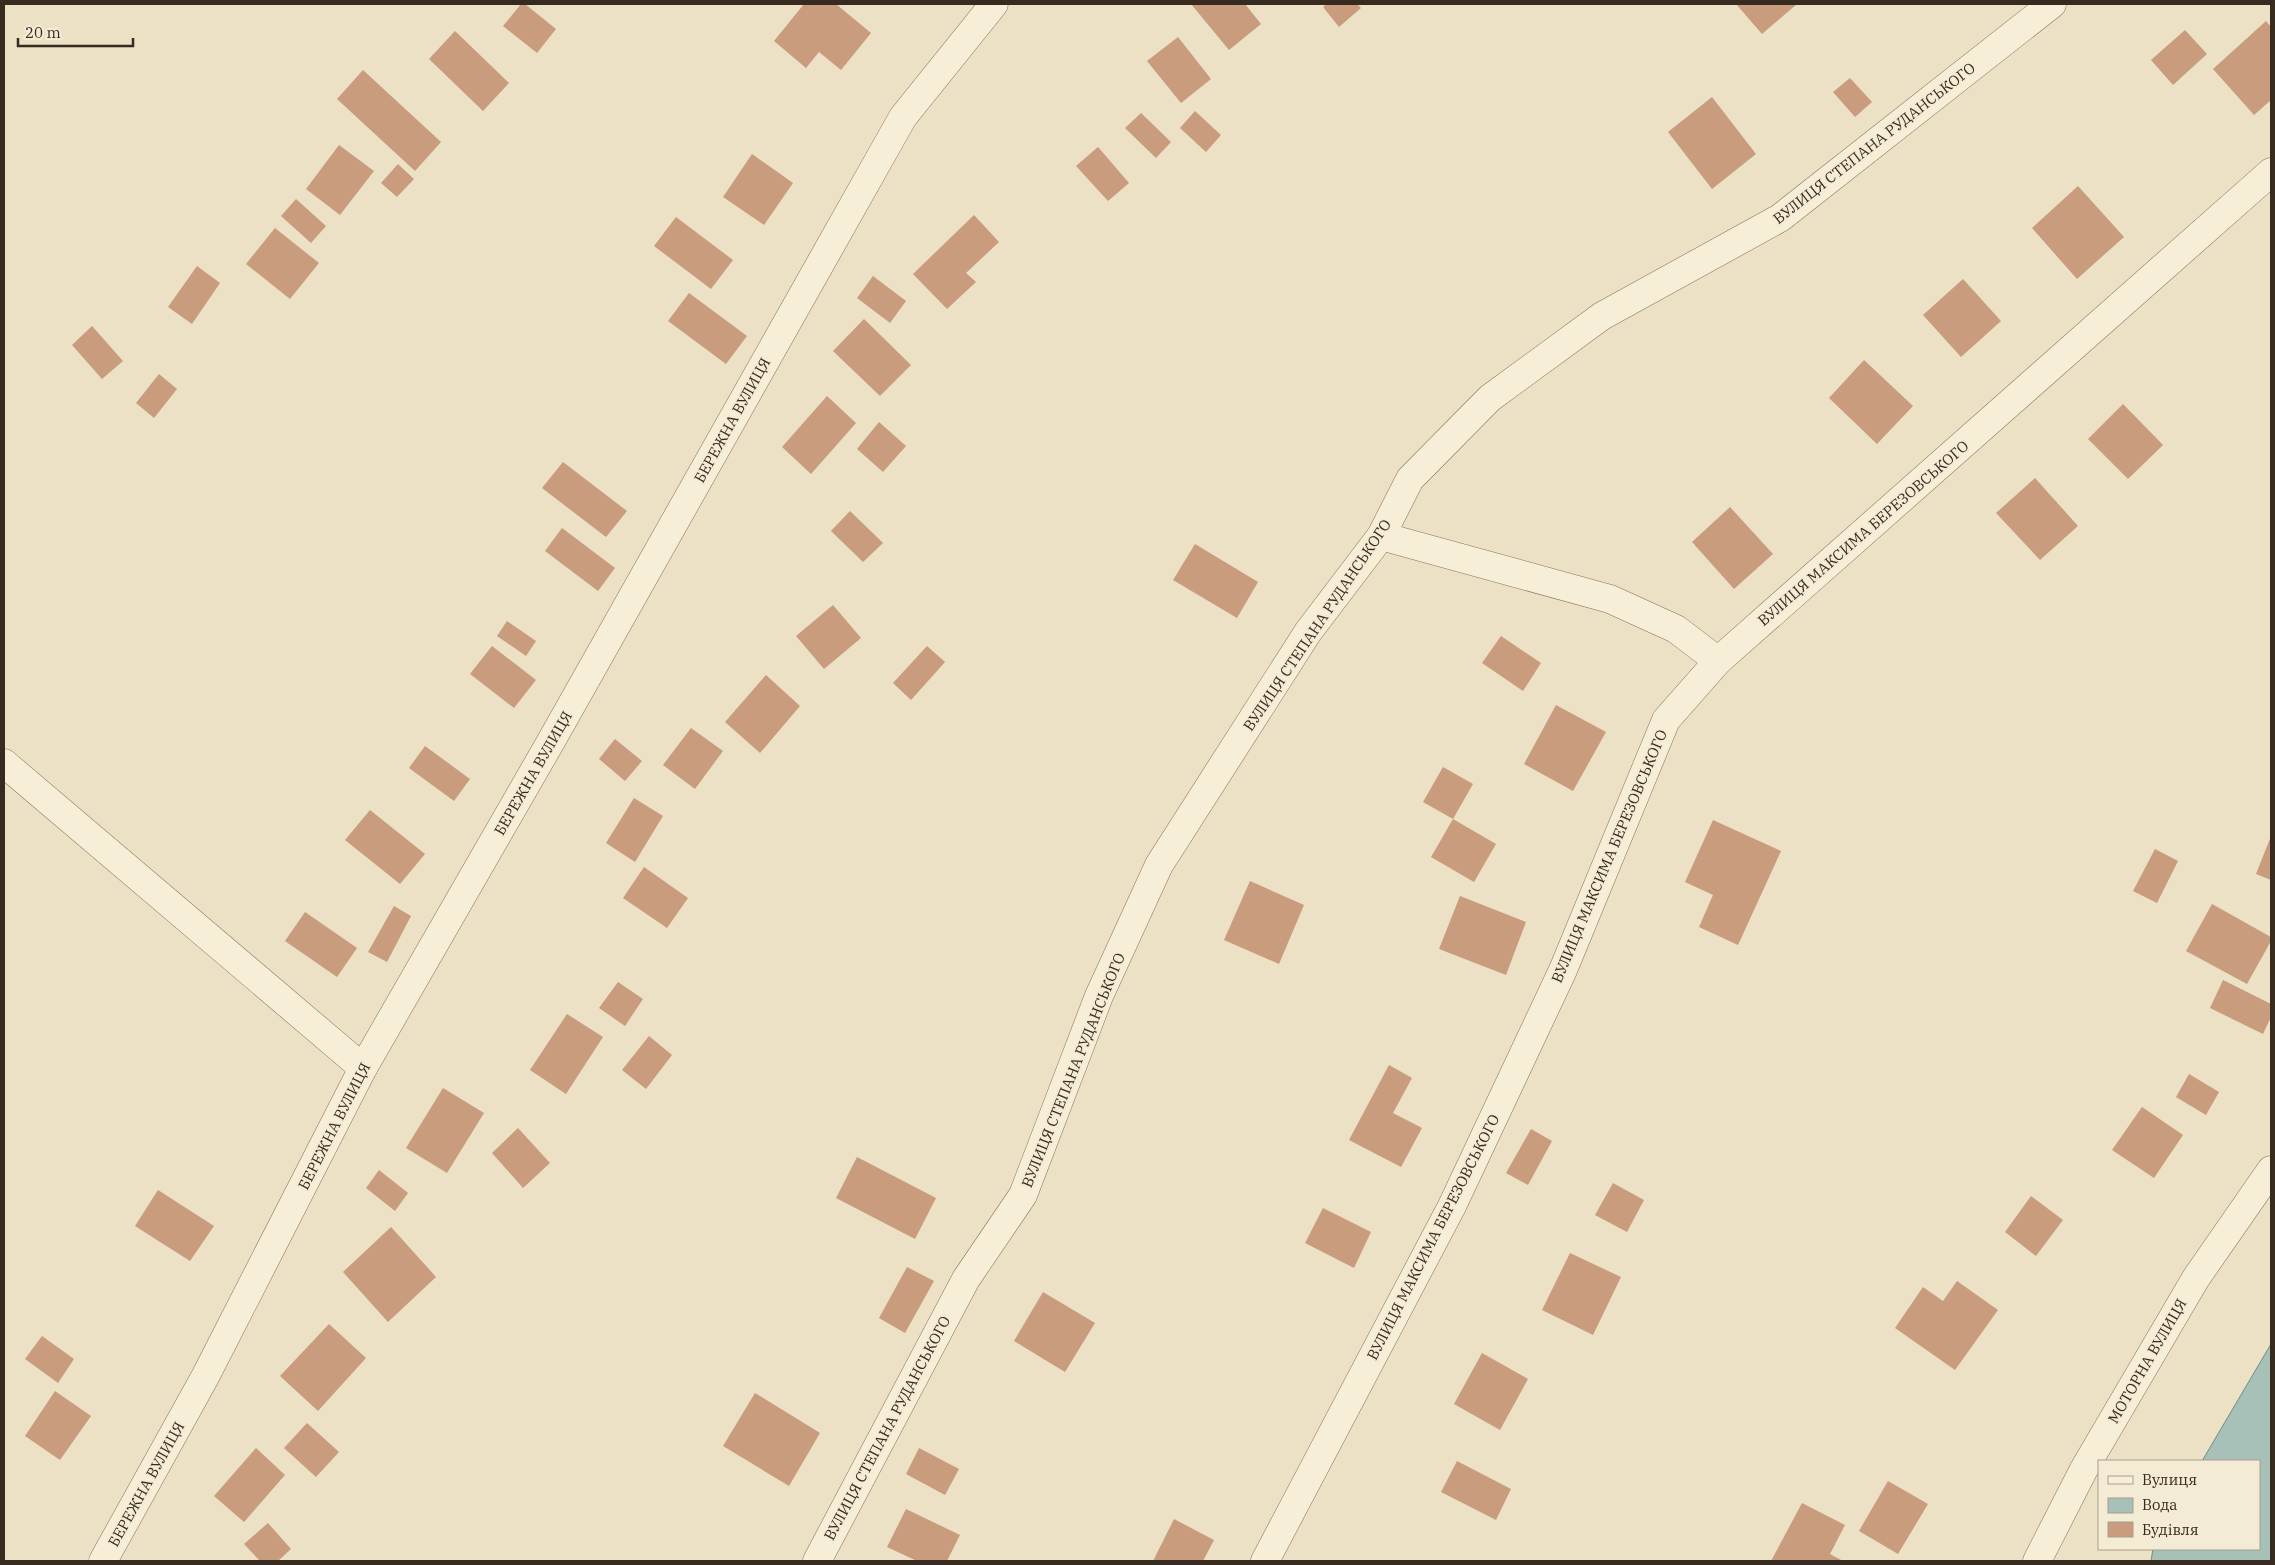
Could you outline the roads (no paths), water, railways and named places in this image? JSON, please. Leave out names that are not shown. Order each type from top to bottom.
[{"type":"street","name":"БЕРЕЖНА ВУЛИЦЯ","points":[[103,1561],[205,1377],[363,1068],[550,743],[904,117],[994,4]]},
{"type":"street","name":"ВУЛИЦЯ СТЕПАНА РУДАНСЬКОГО","points":[[816,1561],[966,1279],[1023,1195],[1099,996],[1159,865],[1308,632],[1381,536],[1410,479],[1490,398],[1602,316],[1780,218],[2052,4]]},
{"type":"street","name":"ВУЛИЦЯ МАКСИМА БЕРЕЗОВСЬКОГО","points":[[1265,1561],[1452,1206],[1563,970],[1666,720],[1718,661],[2271,172]]},
{"type":"street","points":[[1381,536],[1610,599],[1676,629],[1718,661]]},
{"type":"street","points":[[4,763],[363,1068]]},
{"type":"street","name":"МОТОРНА ВУЛИЦЯ","points":[[2037,1561],[2084,1469],[2196,1278],[2271,1170]]},
{"type":"water","points":[[2271,1344],[2271,1561],[2151,1561],[2153,1550],[2260,1550],[2260,1460],[2203,1460]]}]
